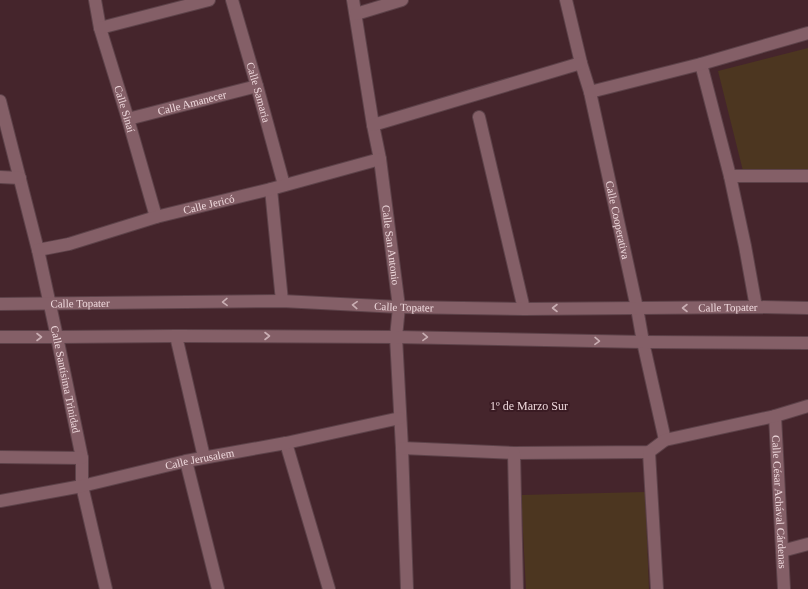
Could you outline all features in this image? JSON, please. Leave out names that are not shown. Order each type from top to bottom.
[{"type":"street","name":"Calle Sinaí","points":[[95,0],[100,28],[156,217]]},
{"type":"street","points":[[100,28],[209,0]]},
{"type":"street","name":"Calle Samaria","points":[[232,0],[284,185]]},
{"type":"street","name":"Calle San Antonio","points":[[353,0],[373,125],[380,159],[399,307],[396,337],[407,589]]},
{"type":"street","points":[[356,14],[402,0]]},
{"type":"street","name":"Calle Cooperativa","points":[[566,0],[581,63],[590,92],[665,440]]},
{"type":"street","points":[[590,92],[701,64],[808,33]]},
{"type":"street","points":[[373,125],[581,63]]},
{"type":"street","points":[[701,64],[730,176],[756,307]]},
{"type":"street","name":"Calle Amanecer","points":[[128,119],[257,86]]},
{"type":"street","name":"Calle Santísima Trinidad","points":[[0,101],[38,250],[57,337],[82,458],[82,486],[106,589]]},
{"type":"street","points":[[479,117],[524,309]]},
{"type":"street","name":"Calle Jericó","points":[[38,250],[70,244],[156,217],[270,189],[380,159]]},
{"type":"street","points":[[730,176],[808,176]]},
{"type":"street","points":[[0,178],[20,178]]},
{"type":"street","points":[[270,189],[282,301]]},
{"type":"street","name":"Calle Topater","points":[[0,304],[282,301],[399,307],[524,309],[808,308]]},
{"type":"street","points":[[176,336],[204,457]]},
{"type":"street","points":[[0,337],[396,337],[643,342],[808,343]]},
{"type":"street","points":[[402,448],[514,453],[649,452],[665,440],[775,416],[808,406]]},
{"type":"street","name":"Calle César Achával Cárdenas","points":[[775,416],[784,589]]},
{"type":"street","name":"Calle Jerusalem","points":[[0,501],[82,486],[204,457],[286,443],[400,418]]},
{"type":"street","points":[[286,443],[329,589]]},
{"type":"street","points":[[649,452],[657,589]]},
{"type":"street","points":[[514,453],[517,589]]},
{"type":"street","points":[[0,456],[82,458]]},
{"type":"street","points":[[186,461],[218,589]]},
{"type":"street","points":[[782,551],[808,544]]},
{"type":"shaded area","points":[[808,48],[808,169],[743,171],[718,71]]},
{"type":"shaded area","points":[[645,492],[649,589],[526,589],[521,495]]},
{"type":"district","name":"1º de Marzo Sur","points":[[529,406]]}]
